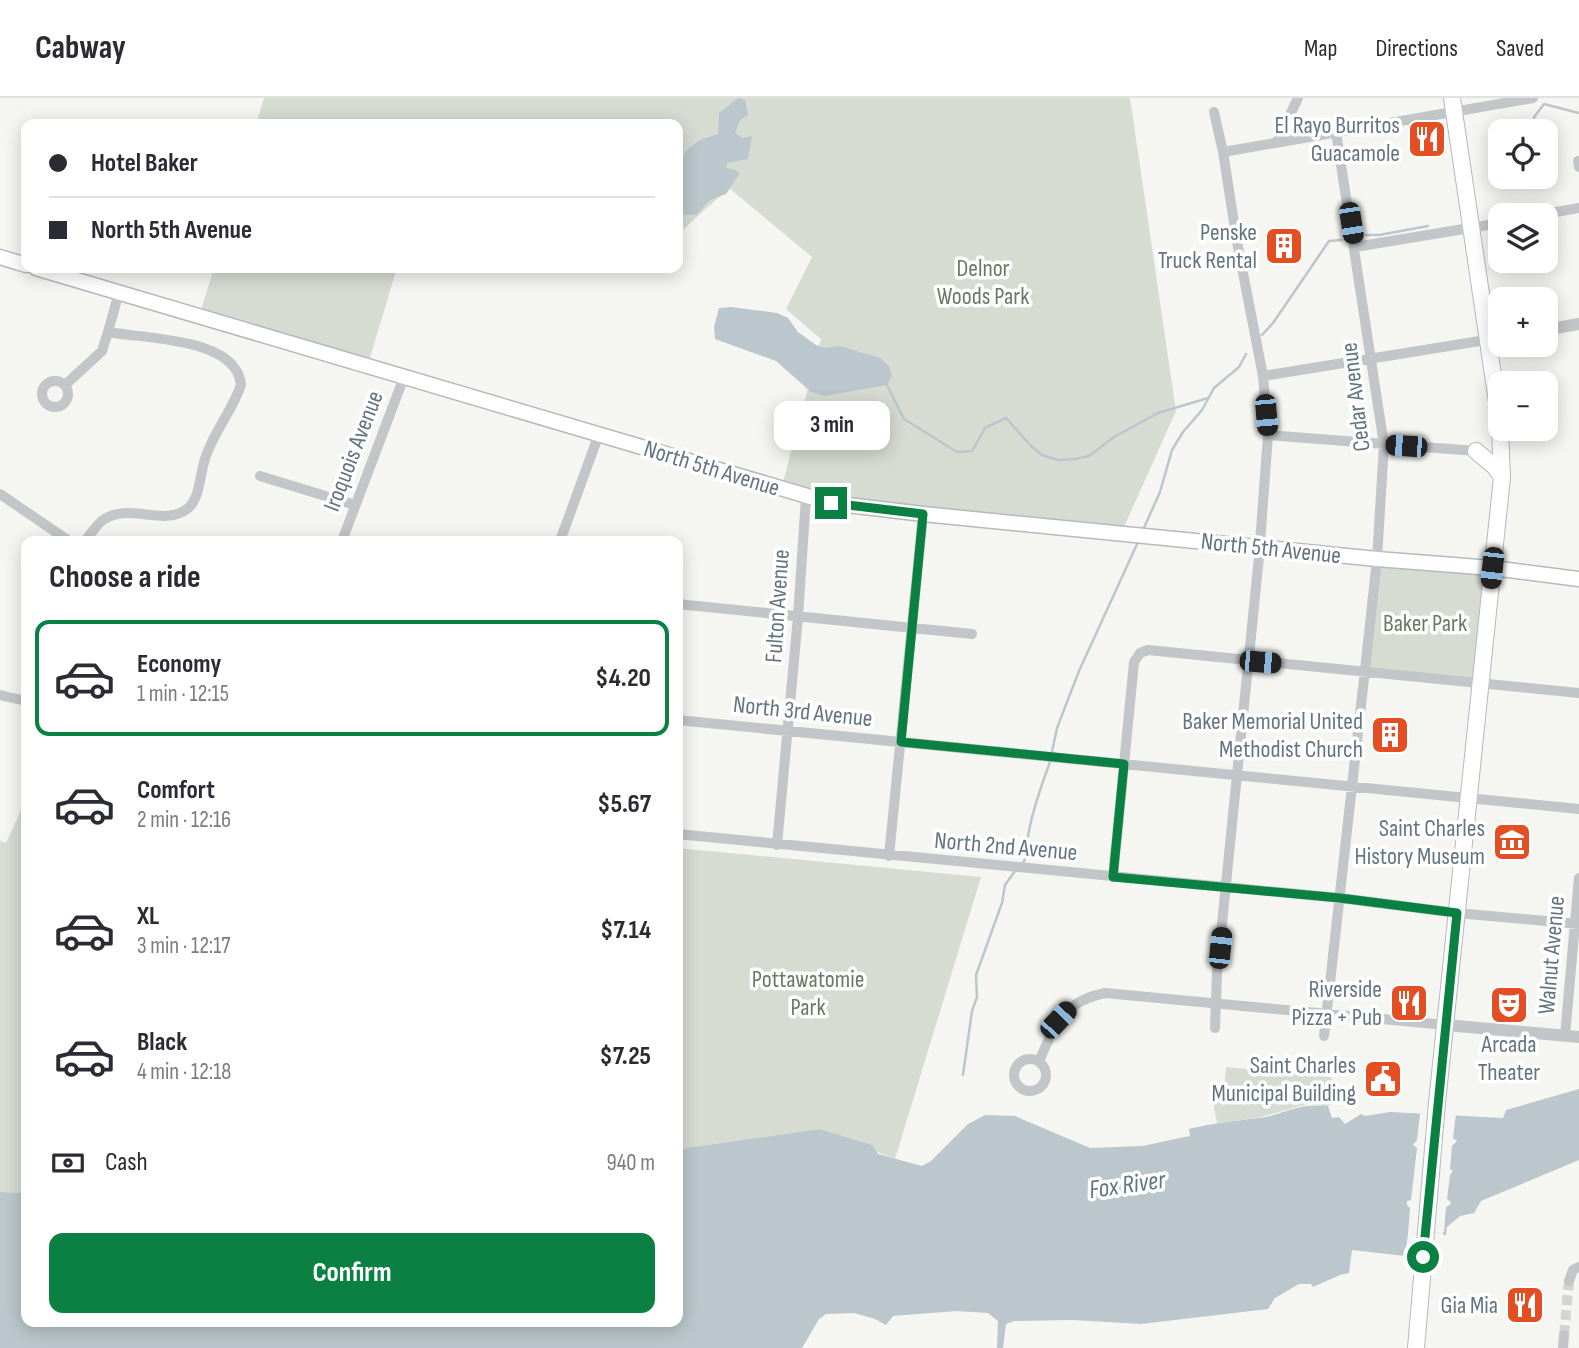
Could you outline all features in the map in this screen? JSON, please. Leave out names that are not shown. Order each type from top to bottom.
[{"type":"main road","points":[[1453,104],[1470,228],[1488,315]]},
{"type":"main road","points":[[0,257],[21,263]]},
{"type":"main road","name":"North 5th Avenue","points":[[53,273],[806,497],[852,507],[1492,568],[1579,579]]},
{"type":"main road","points":[[1494,441],[1476,451],[1494,466],[1502,477]]},
{"type":"main road","points":[[1416,1348],[1436,1112],[1502,477],[1500,441]]},
{"type":"street","points":[[1277,142],[1298,98]]},
{"type":"street","points":[[1223,152],[1336,132],[1453,104],[1533,98]]},
{"type":"street","points":[[1214,112],[1263,376],[1268,435],[1260,547],[1215,1003],[1215,1028]]},
{"type":"street","name":"Cedar Avenue","points":[[1324,1036],[1377,559],[1384,445],[1373,358],[1336,132]]},
{"type":"street","points":[[1558,212],[1579,208]]},
{"type":"street","points":[[1355,247],[1488,225]]},
{"type":"street","points":[[65,385],[102,351],[119,292]]},
{"type":"street","points":[[1558,328],[1579,324]]},
{"type":"street","points":[[89,536],[104,519],[123,512],[174,516],[188,509],[194,503],[205,457],[241,385],[240,377],[230,362],[205,348],[188,342],[108,332]]},
{"type":"street","points":[[1263,376],[1488,340]]},
{"type":"street","name":"Iroquois Avenue","points":[[344,536],[404,377]]},
{"type":"street","points":[[562,536],[598,434]]},
{"type":"street","points":[[1268,435],[1476,451]]},
{"type":"street","points":[[260,476],[355,505]]},
{"type":"street","points":[[0,494],[62,536]]},
{"type":"street","name":"Fulton Avenue","points":[[777,845],[799,617],[806,497]]},
{"type":"street","points":[[889,856],[923,514]]},
{"type":"street","points":[[683,605],[972,634]]},
{"type":"street","points":[[1113,877],[1134,662],[1140,653],[1148,650],[1579,693]]},
{"type":"street","points":[[0,695],[21,700]]},
{"type":"street","name":"North 3rd Avenue","points":[[683,721],[1579,809]]},
{"type":"street","name":"North 2nd Avenue","points":[[683,835],[1340,898],[1457,913],[1577,924]]},
{"type":"street","name":"Walnut Avenue","points":[[1565,1036],[1579,878]]},
{"type":"street","points":[[1039,1061],[1058,1020],[1071,1006],[1087,997],[1105,993],[1579,1037]]},
{"type":"street","points":[[1563,1348],[1564,1335]]},
{"type":"green space","name":"Delnor Woods Park","points":[[264,98],[1130,98],[1176,411],[1123,529],[853,504],[782,486],[821,339],[786,309],[812,257],[729,188],[683,230],[683,119],[258,119]]},
{"type":"green space","points":[[212,273],[395,273],[369,361],[201,310]]},
{"type":"green space","name":"Baker Park","points":[[1376,565],[1483,574],[1476,682],[1365,672]]},
{"type":"green space","points":[[21,810],[21,1193],[0,1192],[0,841],[6,843]]},
{"type":"green space","name":"Pottawatomie Park","points":[[683,849],[981,877],[895,1159],[819,1129],[683,1150]]},
{"type":"green space","points":[[1226,1067],[1331,1077],[1340,1102],[1328,1106],[1308,1104],[1257,1118],[1217,1123],[1213,1101],[1223,1099]]},
{"type":"water","points":[[738,98],[745,100],[748,115],[740,120],[735,133],[743,138],[752,136],[748,159],[727,163],[726,168],[740,173],[726,194],[710,200],[696,215],[683,214],[683,156],[697,142],[718,134],[719,113]]},
{"type":"water","points":[[719,308],[777,313],[788,318],[798,332],[816,345],[825,348],[840,346],[880,358],[889,366],[892,376],[887,385],[825,396],[811,392],[776,361],[715,339],[714,327]]},
{"type":"water","name":"Fox River","points":[[1579,1089],[1579,1160],[1481,1201],[1474,1213],[1460,1216],[1447,1227],[1446,1235],[1443,1235],[1443,1232],[1408,1234],[1405,1256],[1352,1250],[1349,1273],[1313,1287],[1311,1284],[1299,1284],[1275,1298],[1268,1309],[1141,1324],[1073,1320],[1014,1321],[1006,1324],[1003,1348],[997,1348],[998,1321],[988,1313],[956,1311],[893,1316],[886,1325],[854,1313],[826,1314],[819,1319],[802,1348],[0,1348],[0,1192],[21,1193],[21,1327],[683,1327],[683,1150],[686,1148],[819,1129],[872,1145],[878,1154],[922,1166],[931,1161],[968,1124],[985,1115],[1015,1116],[1090,1148],[1142,1146],[1190,1136],[1189,1129],[1317,1105],[1328,1106],[1332,1118],[1339,1117],[1345,1124],[1361,1114],[1365,1116],[1390,1112],[1503,1118],[1506,1110]]},
{"type":"pier","points":[[1420,1114],[1456,1114],[1453,1138],[1457,1141],[1452,1146],[1450,1169],[1453,1171],[1447,1199],[1451,1202],[1446,1207],[1444,1232],[1408,1234],[1410,1208],[1407,1201],[1411,1200],[1417,1148],[1413,1145],[1417,1140]]},
{"type":"waterway","points":[[1534,119],[1544,104],[1579,113]]},
{"type":"waterway","points":[[1366,235],[1428,226]]},
{"type":"waterway","points":[[1262,335],[1329,241],[1341,240]]},
{"type":"waterway","points":[[1143,530],[1160,492],[1172,450],[1202,410],[1214,388],[1239,367],[1246,354]]},
{"type":"waterway","points":[[887,385],[904,419],[957,452],[972,451],[985,428],[1006,418],[1042,455],[1058,460],[1089,456],[1114,437],[1158,413],[1208,398]]},
{"type":"waterway","points":[[1052,752],[1057,728],[1079,671],[1138,542]]},
{"type":"waterway","points":[[1022,865],[1028,853],[1028,834],[1034,808],[1050,762]]},
{"type":"waterway","points":[[963,1075],[972,1011],[977,997],[976,975],[1002,903],[1005,885],[1015,871]]},
{"type":"tunnel","points":[[1564,1335],[1569,1281]]},
{"type":"place","name":"El Rayo Burritos Guacamole","points":[[1427,139]]},
{"type":"place","name":"Penske Truck Rental","points":[[1284,246]]},
{"type":"place","name":"Baker Memorial United Methodist Church","points":[[1390,735]]},
{"type":"place","name":"Saint Charles History Museum","points":[[1512,842]]},
{"type":"place","name":"Riverside Pizza + Pub","points":[[1409,1003]]},
{"type":"place","name":"Arcada Theater","points":[[1509,1005]]},
{"type":"place","name":"Saint Charles Municipal Building","points":[[1383,1079]]},
{"type":"place","name":"Gia Mia","points":[[1525,1305]]},
{"type":"route","points":[[831,503],[923,514],[901,742],[1124,764],[1113,877],[1340,898],[1457,913],[1423,1257]]}]
